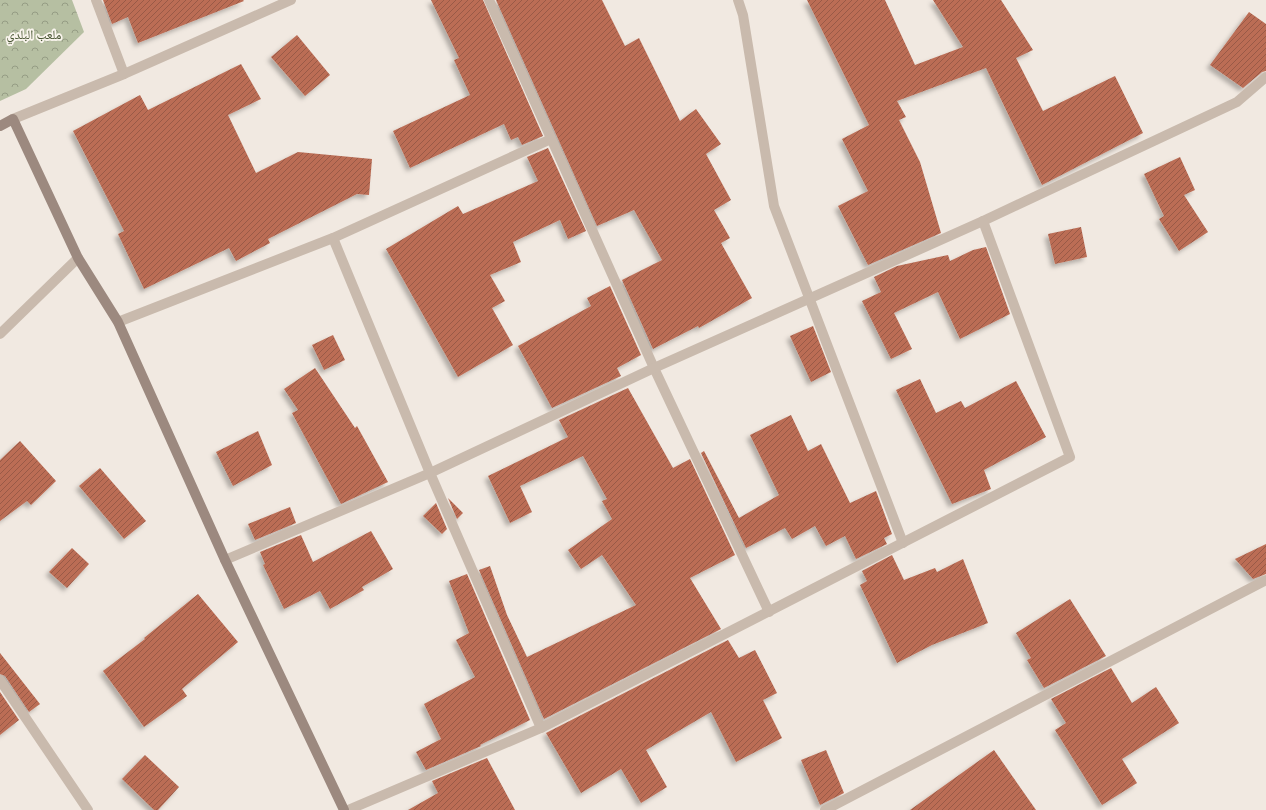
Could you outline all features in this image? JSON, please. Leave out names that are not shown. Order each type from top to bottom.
[{"type":"street","points":[[96,0],[124,74]]},
{"type":"street","points":[[0,126],[13,119],[124,74],[291,0]]},
{"type":"street","points":[[488,0],[654,368],[769,612]]},
{"type":"street","points":[[738,0],[743,15],[774,206],[903,543]]},
{"type":"street","points":[[225,560],[430,473],[654,368],[983,221],[1237,102],[1266,77]]},
{"type":"street","points":[[13,119],[78,258],[118,322],[225,560],[344,810]]},
{"type":"street","points":[[118,322],[333,238],[551,139]]},
{"type":"street","points":[[348,810],[541,728],[1070,457],[983,221]]},
{"type":"street","points":[[333,238],[430,473],[541,728]]},
{"type":"street","points":[[0,334],[78,258]]},
{"type":"street","points":[[825,810],[1266,580]]},
{"type":"street","points":[[0,680],[88,810]]},
{"type":"green space","name":"ملعب البلدي","points":[[0,0],[72,0],[84,32],[26,89],[0,101]]},
{"type":"building","points":[[103,0],[244,1],[138,43],[128,17],[112,24]]},
{"type":"building","points":[[431,0],[483,0],[543,136],[522,145],[518,137],[511,140],[504,124],[410,168],[393,131],[470,95],[454,60],[459,58]]},
{"type":"building","points":[[496,0],[602,0],[625,46],[639,38],[680,121],[696,109],[721,144],[706,154],[731,200],[714,210],[730,238],[721,243],[752,298],[699,328],[698,326],[653,349],[622,280],[662,260],[634,210],[597,226]]},
{"type":"building","points":[[807,0],[885,0],[915,65],[963,47],[933,0],[1001,0],[1033,50],[1016,58],[1043,111],[1115,76],[1143,133],[1042,185],[986,68],[897,101],[906,117],[899,120],[920,162],[941,233],[868,265],[838,206],[868,191],[842,139],[869,125]]},
{"type":"building","points":[[1249,12],[1266,24],[1266,71],[1262,72],[1243,88],[1210,65]]},
{"type":"building","points":[[297,35],[330,75],[305,96],[271,57]]},
{"type":"building","points":[[241,64],[261,99],[228,115],[256,173],[298,152],[372,159],[369,195],[357,194],[268,239],[270,243],[236,261],[229,248],[144,289],[118,234],[124,231],[73,131],[140,95],[148,110]]},
{"type":"building","points":[[548,148],[586,231],[568,239],[560,220],[513,242],[521,262],[490,275],[505,301],[492,308],[513,345],[458,377],[386,249],[458,206],[463,214],[538,181],[527,157]]},
{"type":"building","points":[[1180,157],[1195,190],[1184,195],[1208,232],[1179,251],[1159,219],[1164,216],[1144,174]]},
{"type":"building","points":[[1081,227],[1087,257],[1055,264],[1048,234]]},
{"type":"building","points":[[986,247],[1010,314],[960,339],[938,292],[894,313],[912,349],[891,359],[862,301],[881,292],[874,277],[897,266],[948,255],[950,261],[973,250]]},
{"type":"building","points":[[610,286],[641,355],[617,368],[621,376],[552,408],[518,346],[591,306],[587,298]]},
{"type":"building","points":[[813,326],[831,372],[811,382],[790,336]]},
{"type":"building","points":[[333,335],[345,360],[324,370],[312,345]]},
{"type":"building","points":[[315,368],[355,428],[357,426],[388,482],[341,504],[292,413],[298,410],[284,389]]},
{"type":"building","points":[[920,379],[936,413],[961,401],[965,408],[1016,381],[1046,437],[984,470],[991,489],[952,504],[896,390]]},
{"type":"building","points":[[628,388],[673,468],[690,459],[735,555],[690,578],[721,629],[544,719],[479,570],[490,566],[507,615],[527,657],[636,605],[602,555],[581,569],[568,550],[612,519],[602,501],[607,499],[583,456],[520,486],[532,512],[510,523],[488,476],[568,437],[559,420]]},
{"type":"building","points":[[791,415],[808,451],[821,444],[850,503],[876,491],[892,534],[884,538],[887,544],[856,559],[845,536],[826,546],[815,526],[792,539],[785,528],[746,548],[701,453],[704,451],[739,518],[779,495],[750,435]]},
{"type":"building","points":[[258,431],[272,465],[233,486],[216,452]]},
{"type":"building","points":[[20,441],[56,481],[31,505],[27,501],[0,521],[0,460]]},
{"type":"building","points":[[100,468],[146,521],[124,539],[79,486]]},
{"type":"building","points":[[448,498],[463,513],[457,519]]},
{"type":"building","points":[[436,503],[447,529],[442,534],[423,516]]},
{"type":"building","points":[[290,507],[296,523],[255,540],[248,524]]},
{"type":"building","points":[[371,531],[393,569],[362,587],[364,590],[330,609],[320,591],[284,609],[263,565],[265,564],[260,552],[301,535],[313,562]]},
{"type":"building","points":[[1266,544],[1266,574],[1253,579],[1235,559]]},
{"type":"building","points":[[72,548],[89,564],[67,588],[49,572]]},
{"type":"building","points":[[892,555],[904,580],[935,568],[937,572],[963,559],[988,623],[932,645],[897,663],[860,585],[867,581],[862,571]]},
{"type":"building","points":[[467,574],[530,720],[480,745],[481,746],[426,770],[416,752],[441,739],[424,704],[475,677],[456,640],[469,633],[449,581]]},
{"type":"building","points":[[198,594],[238,642],[182,689],[187,696],[144,727],[103,671],[145,639],[144,638]]},
{"type":"building","points":[[1070,599],[1106,656],[1044,688],[1027,660],[1031,658],[1016,633]]},
{"type":"building","points":[[728,640],[739,658],[755,650],[777,693],[763,700],[782,738],[736,762],[711,712],[646,750],[667,787],[641,803],[621,769],[581,793],[546,733]]},
{"type":"building","points":[[0,653],[40,704],[29,712],[5,676],[0,674]]},
{"type":"building","points":[[1111,668],[1132,703],[1156,687],[1179,723],[1122,759],[1137,783],[1102,805],[1055,730],[1066,723],[1051,699]]},
{"type":"building","points":[[0,692],[19,720],[0,735]]},
{"type":"building","points":[[826,750],[844,793],[820,805],[801,760]]},
{"type":"building","points":[[994,750],[1036,810],[910,810]]},
{"type":"building","points":[[145,755],[179,787],[158,810],[154,810],[122,779]]},
{"type":"building","points":[[487,758],[515,810],[408,810],[438,793],[432,781]]}]
